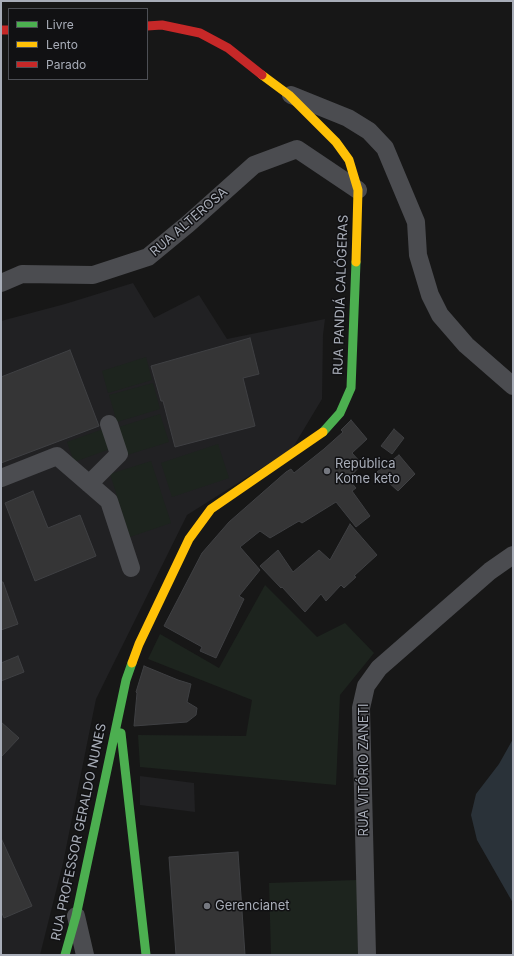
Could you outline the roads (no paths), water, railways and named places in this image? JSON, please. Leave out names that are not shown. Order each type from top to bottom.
[{"type":"street","name":"RUA PANDIÁ CALÓGERAS","points":[[119,714],[126,680],[139,644],[189,539],[211,509],[323,432],[340,413],[350,388],[353,361],[358,190],[349,160],[336,142],[289,95],[228,48],[200,33],[162,25],[148,26]]},
{"type":"street","points":[[289,95],[348,118],[369,131],[385,148],[416,222],[418,255],[430,294],[440,315],[466,345],[513,386]]},
{"type":"street","name":"RUA ALTEROSA","points":[[1,283],[22,274],[93,275],[148,257],[188,224],[254,165],[297,149],[358,190]]},
{"type":"street","points":[[89,484],[120,454],[109,424]]},
{"type":"street","points":[[1,478],[57,456],[109,501],[131,568]]},
{"type":"street","name":"RUA VITÓRIO ZANETI","points":[[367,955],[361,708],[366,686],[380,668],[490,571],[513,555]]},
{"type":"street","points":[[119,714],[146,955]]},
{"type":"street","name":"RUA PROFESSOR GERALDO NUNES","points":[[65,955],[76,916],[119,714]]},
{"type":"street","points":[[76,916],[85,955]]},
{"type":"place","name":"República Kome keto","points":[[327,471]]},
{"type":"place","name":"Gerencianet","points":[[207,906]]}]
